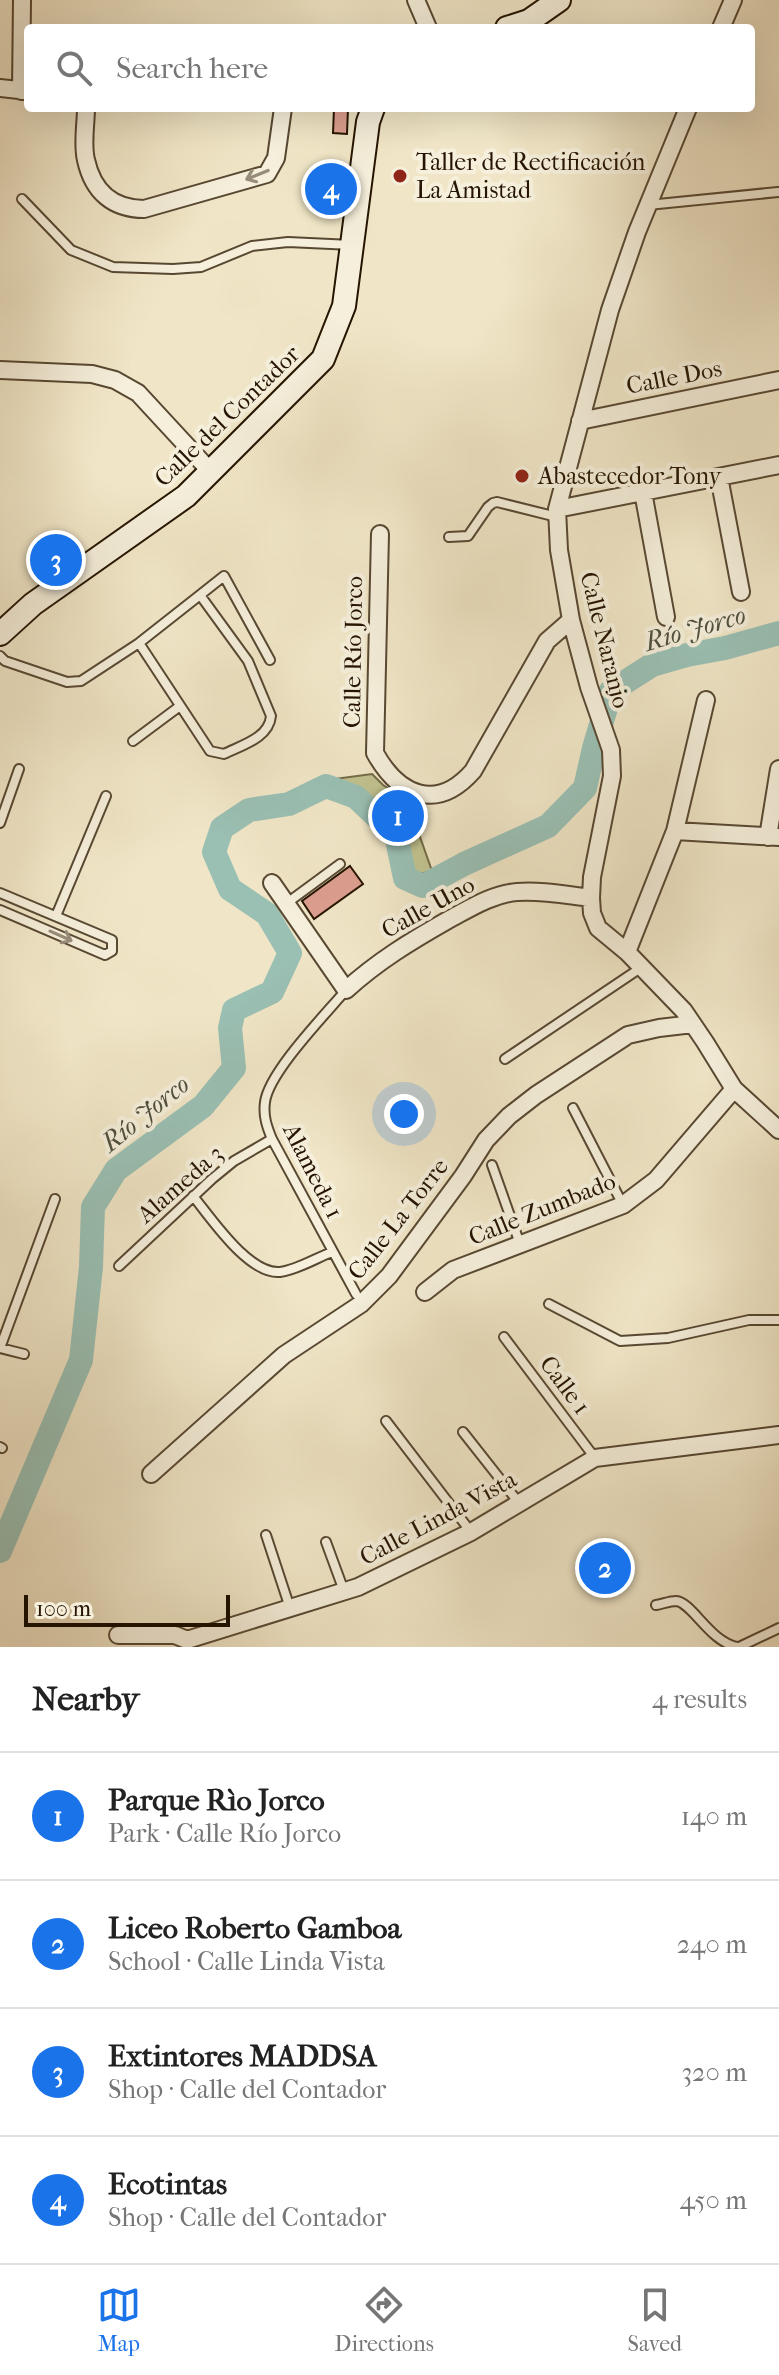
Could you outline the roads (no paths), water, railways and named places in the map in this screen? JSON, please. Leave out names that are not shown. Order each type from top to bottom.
[{"type":"street","points":[[0,88],[24,91],[22,0]]},
{"type":"street","points":[[416,0],[426,24]]},
{"type":"street","points":[[520,24],[559,0]]},
{"type":"street","points":[[723,24],[733,0]]},
{"type":"street","points":[[86,112],[85,158],[97,185],[116,205],[144,209],[267,174],[276,158],[282,112]]},
{"type":"street","name":"Calle del Contador","points":[[0,634],[33,604],[186,496],[323,359],[344,306],[372,112]]},
{"type":"street","name":"Calle Naranjo","points":[[686,112],[610,310],[557,513],[559,550],[571,620],[589,687],[611,750],[612,776],[598,842],[592,913],[598,928],[627,952],[684,1011],[734,1089],[779,1130]]},
{"type":"street","points":[[0,370],[92,374],[115,380],[138,393],[211,472]]},
{"type":"street","name":"Calle Dos","points":[[580,421],[779,380]]},
{"type":"street","points":[[557,513],[779,465]]},
{"type":"street","points":[[719,477],[741,592]]},
{"type":"street","points":[[643,492],[666,617]]},
{"type":"street","name":"Calle Río Jorco","points":[[380,534],[375,753],[386,772],[412,792],[442,793],[460,785],[473,771],[547,641],[571,620]]},
{"type":"street","points":[[627,952],[675,831],[706,700]]},
{"type":"street","points":[[675,831],[773,837],[779,769]]},
{"type":"street","points":[[272,883],[346,990]]},
{"type":"street","name":"Calle Uno","points":[[346,990],[397,949],[498,896],[538,892],[591,898]]},
{"type":"street","name":"Calle La Torre","points":[[151,1474],[284,1355],[361,1304],[389,1276],[486,1140],[509,1116],[628,1035],[693,1024]]},
{"type":"street","name":"Calle Zumbado","points":[[425,1292],[453,1270],[623,1205],[656,1180],[734,1089]]},
{"type":"street","name":"Calle Linda Vista","points":[[118,1635],[175,1635],[188,1644],[358,1587],[471,1532],[595,1458],[779,1435]]},
{"type":"lane","points":[[648,205],[778,192]]},
{"type":"lane","points":[[22,199],[71,250],[113,267],[201,267],[252,246],[288,242],[352,245]]},
{"type":"lane","points":[[449,537],[468,536],[488,507],[497,502],[557,513]]},
{"type":"lane","points":[[0,656],[5,661],[75,683],[81,681],[139,643],[224,576],[270,660]]},
{"type":"lane","points":[[139,643],[210,751],[224,754],[266,732],[271,725],[271,716],[248,661],[200,595]]},
{"type":"lane","points":[[133,741],[180,706]]},
{"type":"lane","points":[[0,823],[19,769]]},
{"type":"lane","points":[[56,916],[106,796]]},
{"type":"lane","points":[[286,903],[340,864]]},
{"type":"lane","points":[[0,893],[112,940],[112,951],[105,955],[0,910]]},
{"type":"lane","points":[[505,1059],[642,967]]},
{"type":"lane","name":"Alameda 1","points":[[346,990],[275,1076],[265,1102],[266,1124],[272,1139],[356,1294]]},
{"type":"lane","points":[[573,1108],[623,1205]]},
{"type":"lane","name":"Alameda 3","points":[[119,1266],[234,1161],[272,1139]]},
{"type":"lane","points":[[492,1165],[521,1244]]},
{"type":"lane","points":[[193,1196],[245,1257],[259,1267],[281,1272],[332,1252]]},
{"type":"lane","points":[[24,1354],[0,1348],[55,1199]]},
{"type":"lane","points":[[549,1304],[620,1341],[668,1338],[749,1320],[779,1320]]},
{"type":"lane","name":"Calle 1","points":[[504,1337],[595,1458]]},
{"type":"lane","points":[[386,1421],[471,1532]]},
{"type":"lane","points":[[463,1432],[519,1503]]},
{"type":"lane","points":[[266,1535],[290,1609]]},
{"type":"lane","points":[[326,1542],[344,1592]]},
{"type":"lane","points":[[656,1605],[675,1601],[684,1604],[717,1639],[738,1647],[779,1628]]},
{"type":"waterway","name":"Río Jorco","points":[[0,1551],[81,1360],[91,1267],[93,1207],[116,1170],[203,1106],[234,1068],[230,1028],[234,1010],[272,992],[290,953],[267,914],[230,889],[214,852],[222,828],[249,810],[289,804],[326,786],[356,797],[396,835],[405,878],[423,886],[548,826],[585,788],[611,691],[652,665],[779,633]]},
{"type":"place","name":"Taller de Rectificación La Amistad","points":[[400,176]]},
{"type":"place","name":"Ecotintas","points":[[331,189]]},
{"type":"place","name":"Abastecedor Tony","points":[[522,476]]},
{"type":"place","name":"Extintores MADDSA","points":[[56,560]]},
{"type":"place","name":"Parque Rìo Jorco","points":[[398,816]]},
{"type":"place","name":"Liceo Roberto Gamboa","points":[[605,1568]]}]
